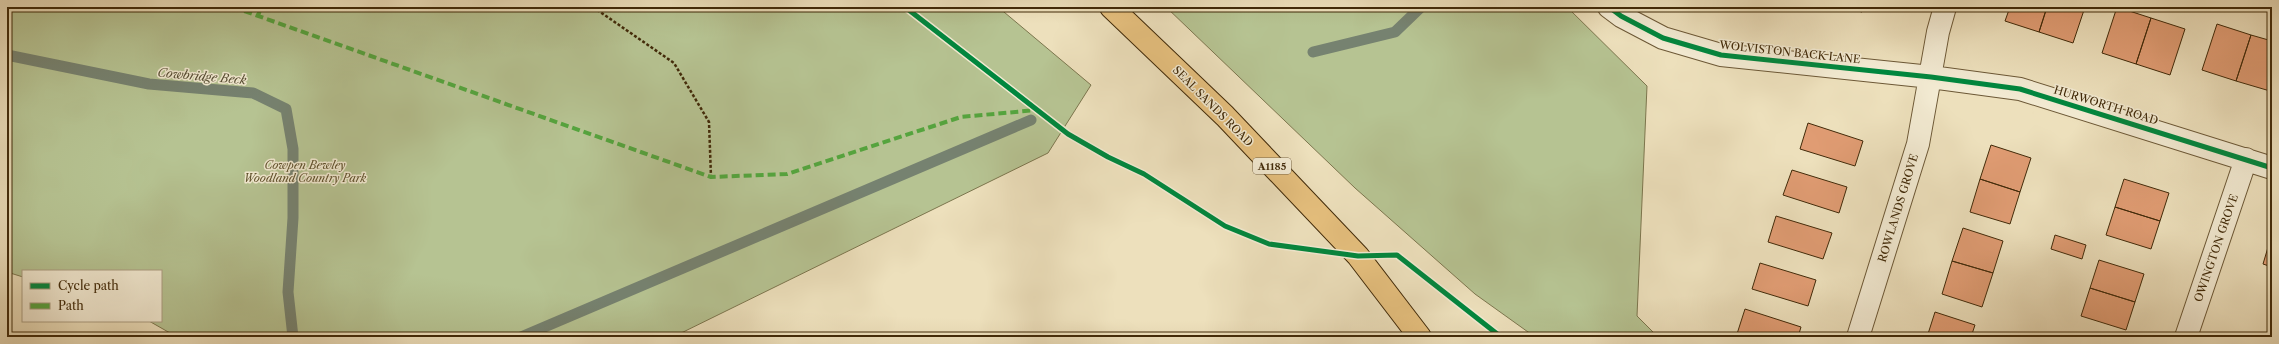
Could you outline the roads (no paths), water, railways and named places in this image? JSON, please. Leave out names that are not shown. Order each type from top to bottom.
[{"type":"main road","name":"SEAL SANDS ROAD","points":[[1111,7],[1225,116],[1358,256],[1420,337]]},
{"type":"street","name":"WOLVISTON BACK LANE","points":[[1610,7],[1621,16],[1663,38],[1721,55],[1931,77]]},
{"type":"street","name":"ROWLANDS GROVE","points":[[1858,337],[1918,144],[1938,32],[1945,7]]},
{"type":"street","name":"HURWORTH ROAD","points":[[1931,77],[2020,89],[2272,168]]},
{"type":"street","name":"OWINGTON GROVE","points":[[2186,337],[2246,159]]},
{"type":"waterway","points":[[1313,52],[1395,32],[1421,7]]},
{"type":"waterway","name":"Cowbridge Beck","points":[[7,55],[149,84],[253,93],[286,109],[293,149],[293,218],[288,292],[293,337]]},
{"type":"waterway","points":[[521,337],[1031,120]]},
{"type":"park label","name":"Cowpen Bewley Woodland Country Park","points":[[305,171]]}]
